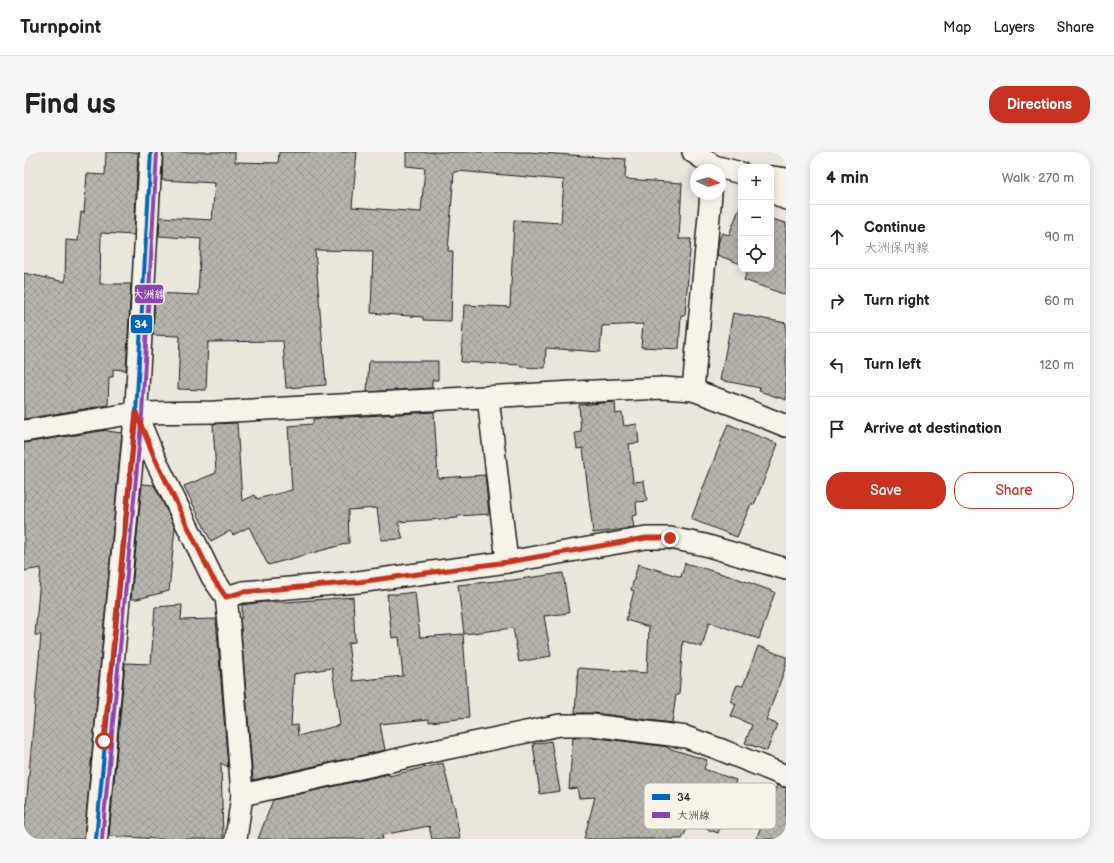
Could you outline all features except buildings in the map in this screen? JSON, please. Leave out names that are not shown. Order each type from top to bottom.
[{"type":"main road","points":[[96,839],[136,413],[151,152]]},
{"type":"street","points":[[692,152],[708,164]]},
{"type":"street","points":[[726,170],[738,172]]},
{"type":"street","points":[[774,177],[786,179]]},
{"type":"street","points":[[774,193],[786,199]]},
{"type":"street","points":[[693,390],[710,200]]},
{"type":"street","points":[[24,431],[136,413],[215,412],[663,388],[693,390],[786,426]]},
{"type":"street","points":[[488,397],[508,562]]},
{"type":"street","points":[[136,413],[154,456],[212,577],[226,597],[242,795],[236,839]]},
{"type":"street","points":[[226,597],[243,592],[358,582],[508,562],[646,538],[670,538],[705,545],[786,569]]},
{"type":"street","points":[[242,795],[430,752],[560,725],[592,725],[686,737],[786,776]]},
{"type":"transit line","name":"34","points":[[96,839],[136,413],[151,152]]},
{"type":"transit line","name":"大洲線","points":[[102,839],[142,414],[157,152]]},
{"type":"route","points":[[104,741],[136,413],[154,456],[212,577],[226,597],[243,592],[358,582],[508,562],[646,538],[670,538]]}]
